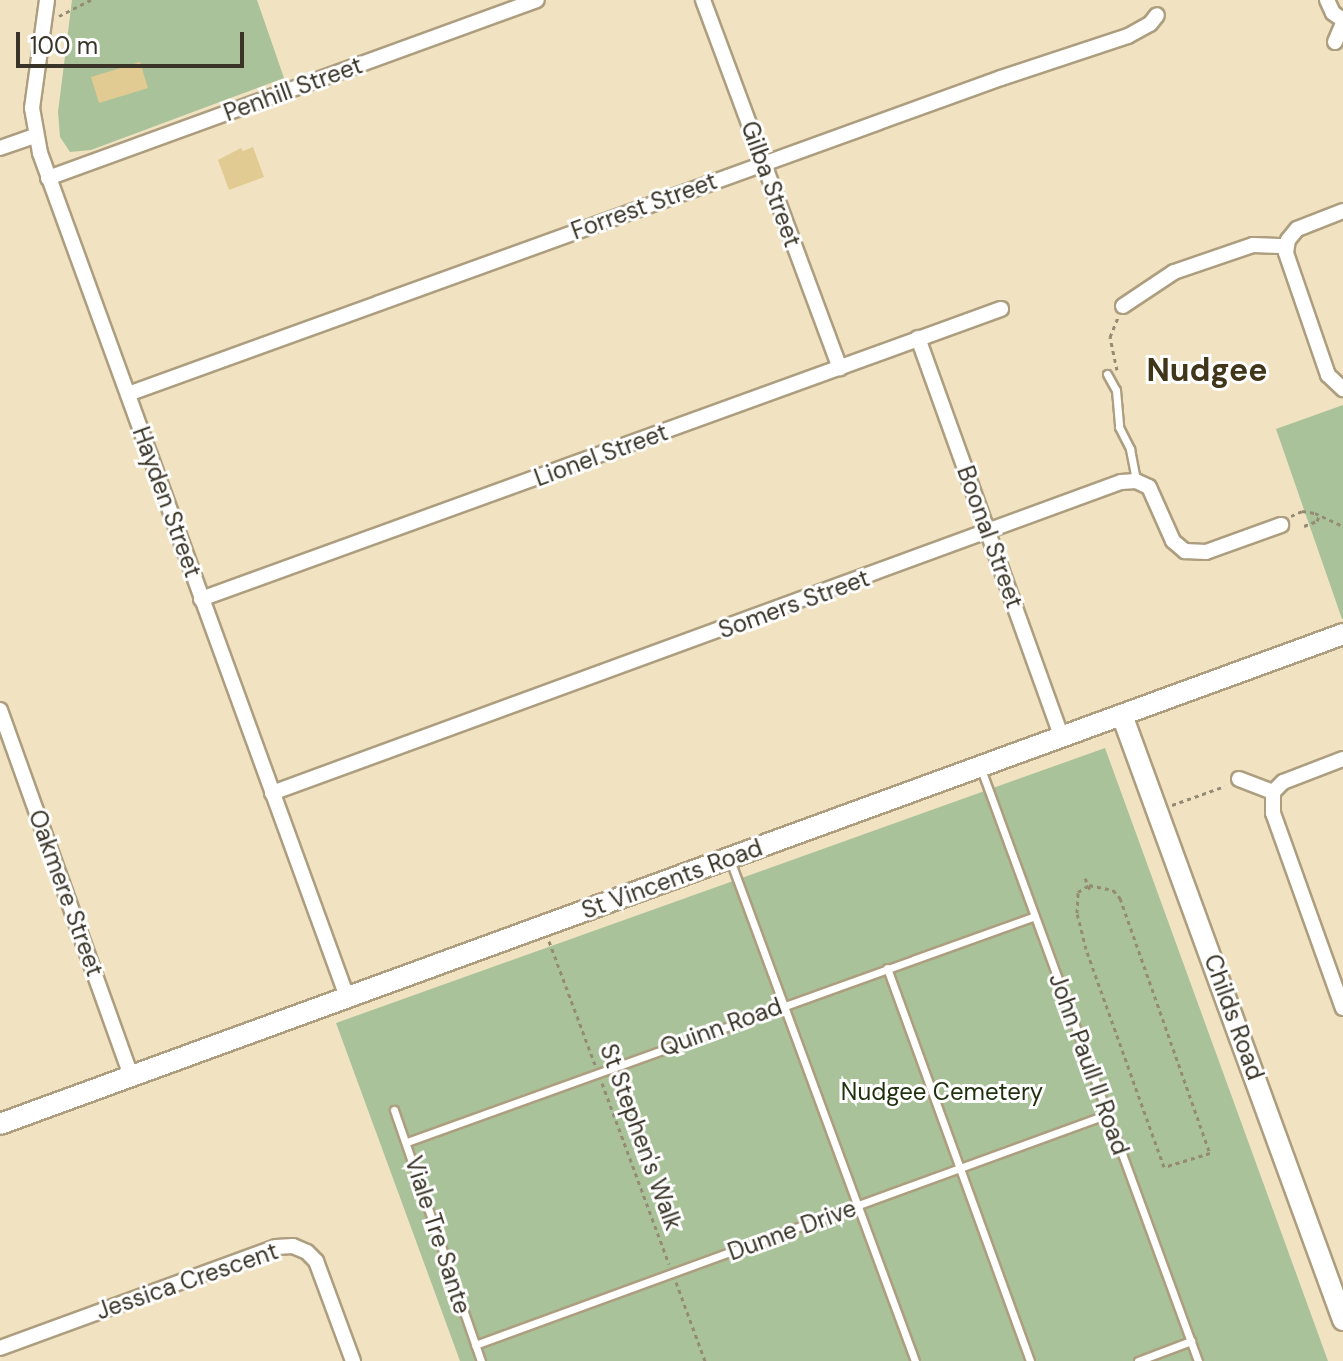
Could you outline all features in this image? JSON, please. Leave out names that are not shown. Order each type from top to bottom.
[{"type":"main road","name":"St Vincents Road","points":[[0,1124],[1343,634]]},
{"type":"main road","name":"Childs Road","points":[[1122,715],[1343,1320]]},
{"type":"street","name":"Hayden Street","points":[[47,0],[33,94],[35,136],[347,997]]},
{"type":"street","name":"Penhill Street","points":[[48,178],[537,0]]},
{"type":"street","name":"Gilba Street","points":[[703,0],[840,368]]},
{"type":"street","points":[[1327,0],[1333,13],[1343,21],[1335,42]]},
{"type":"street","name":"Forrest Street","points":[[128,394],[763,163],[1128,36],[1150,24],[1157,15]]},
{"type":"street","points":[[0,148],[35,136]]},
{"type":"street","points":[[1343,211],[1297,229],[1286,246],[1288,264],[1328,375],[1343,389]]},
{"type":"street","points":[[1123,306],[1174,272],[1260,243],[1286,246]]},
{"type":"street","name":"Lionel Street","points":[[201,599],[1001,309]]},
{"type":"street","name":"Boonal Street","points":[[918,338],[1062,737]]},
{"type":"street","points":[[1136,481],[1153,493],[1170,535],[1185,551],[1206,552],[1281,525]]},
{"type":"street","name":"Somers Street","points":[[272,793],[1121,482],[1136,481]]},
{"type":"street","name":"Oakmere Street","points":[[0,710],[131,1076]]},
{"type":"street","points":[[1343,759],[1283,782],[1273,792],[1273,813],[1343,1008]]},
{"type":"street","points":[[1239,779],[1273,792]]},
{"type":"street","name":"Jessica Crescent","points":[[0,1348],[285,1246],[307,1252],[316,1261],[353,1361]]},
{"type":"lane","points":[[1107,374],[1116,390],[1119,427],[1130,449],[1136,481]]},
{"type":"lane","name":"John Paull II Road","points":[[980,767],[1198,1361]]},
{"type":"lane","points":[[729,858],[915,1361]]},
{"type":"lane","name":"Quinn Road","points":[[407,1142],[783,1004],[1035,916]]},
{"type":"lane","points":[[887,968],[1030,1361]]},
{"type":"lane","name":"Viale Tre Sante","points":[[394,1110],[481,1361]]},
{"type":"lane","name":"Dunne Drive","points":[[475,1345],[1108,1114]]},
{"type":"lane","points":[[1138,1361],[1191,1341]]},
{"type":"path","points":[[59,16],[91,0]]},
{"type":"path","points":[[1112,385],[1117,364],[1110,337],[1123,306]]},
{"type":"path","points":[[1281,525],[1302,511],[1320,515],[1343,526]]},
{"type":"path","points":[[1304,526],[1317,521],[1320,515]]},
{"type":"path","points":[[1158,811],[1239,779]]},
{"type":"path","points":[[1085,878],[1091,892]]},
{"type":"path","points":[[1089,885],[1113,890],[1120,898],[1210,1153],[1164,1167],[1086,949],[1077,913],[1078,892],[1089,885]]},
{"type":"path","name":"St Stephen's Walk","points":[[544,926],[705,1361]]},
{"type":"green space","points":[[72,0],[257,0],[284,78],[91,150],[70,152],[60,137],[58,112]]},
{"type":"green space","points":[[1343,405],[1343,619],[1342,619],[1276,429]]},
{"type":"green space","name":"Nudgee Cemetery","points":[[1105,748],[1328,1361],[460,1361],[336,1023]]},
{"type":"building","points":[[140,62],[148,88],[99,103],[91,77]]},
{"type":"building","points":[[253,147],[264,177],[229,190],[218,160],[241,148],[243,151]]},
{"type":"district","name":"Nudgee","points":[[1207,370]]}]
